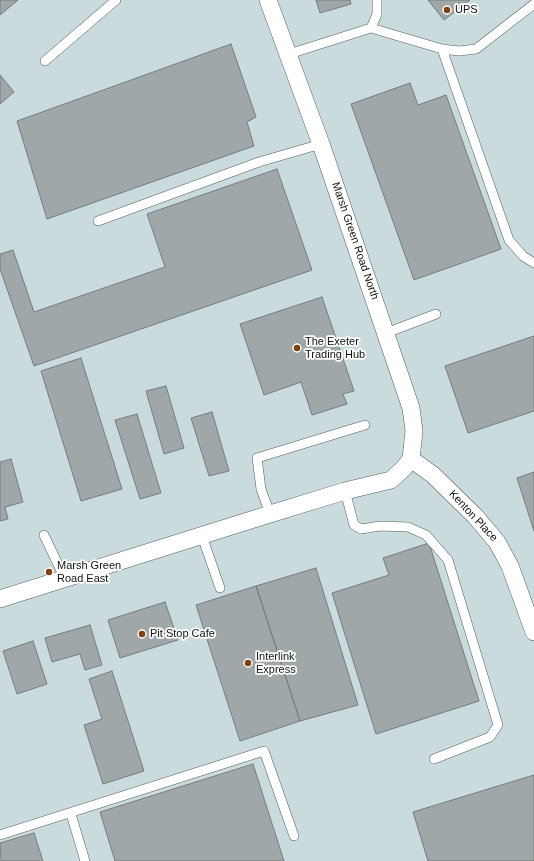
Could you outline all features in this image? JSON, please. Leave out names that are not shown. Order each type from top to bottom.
[{"type":"street","name":"Marsh Green Road North","points":[[268,0],[321,144],[411,408],[414,431],[411,459]]},
{"type":"street","points":[[0,599],[270,514],[391,480],[411,459]]},
{"type":"street","name":"Kenton Place","points":[[411,459],[433,475],[475,516],[497,542],[510,566],[534,632]]},
{"type":"lane","points":[[45,61],[116,0]]},
{"type":"lane","points":[[371,28],[377,14],[377,0]]},
{"type":"lane","points":[[289,54],[371,28],[442,49],[459,51],[476,49],[534,4]]},
{"type":"lane","points":[[442,49],[509,240],[523,256],[534,263]]},
{"type":"lane","points":[[98,221],[259,162],[321,144]]},
{"type":"lane","points":[[386,333],[436,314]]},
{"type":"lane","points":[[270,514],[261,488],[257,458],[364,425]]},
{"type":"lane","points":[[345,492],[354,525],[361,529],[380,526],[408,527],[426,535],[448,560],[498,725],[490,737],[434,759]]},
{"type":"lane","points":[[44,535],[65,579]]},
{"type":"lane","points":[[202,536],[220,588]]},
{"type":"lane","points":[[0,835],[71,814],[264,751],[294,836]]},
{"type":"lane","points":[[71,814],[85,861]]},
{"type":"shaded area","points":[[0,0],[534,0],[534,861],[0,861]]},
{"type":"building","points":[[0,0],[18,0],[0,15]]},
{"type":"building","points":[[316,0],[350,0],[351,4],[320,13]]},
{"type":"building","name":"UPS","points":[[428,0],[470,0],[444,20]]},
{"type":"building","points":[[231,44],[256,117],[247,122],[254,146],[47,219],[17,121]]},
{"type":"building","points":[[0,75],[14,92],[0,104]]},
{"type":"building","points":[[410,83],[418,105],[446,95],[501,249],[414,280],[351,104]]},
{"type":"building","points":[[277,169],[312,270],[34,366],[0,269],[0,254],[13,250],[34,312],[165,267],[147,214]]},
{"type":"building","points":[[322,297],[354,391],[343,394],[347,404],[312,415],[301,382],[264,395],[240,324]]},
{"type":"building","points":[[534,336],[534,411],[468,433],[445,366]]},
{"type":"building","points":[[81,358],[122,489],[81,501],[41,371]]},
{"type":"building","points":[[166,386],[184,448],[164,454],[146,391]]},
{"type":"building","points":[[212,412],[229,471],[209,476],[191,418]]},
{"type":"building","points":[[137,414],[161,493],[140,499],[115,420]]},
{"type":"building","points":[[11,459],[23,502],[5,507],[8,519],[0,521],[0,462]]},
{"type":"building","points":[[534,472],[534,531],[517,478]]},
{"type":"building","points":[[429,543],[479,701],[376,734],[332,593],[389,575],[383,558]]},
{"type":"building","points":[[316,568],[358,705],[300,721],[256,586]]},
{"type":"building","name":"Interlink Express","points":[[256,586],[300,721],[240,741],[196,605]]},
{"type":"building","points":[[165,602],[178,640],[120,658],[108,620]]},
{"type":"building","points":[[90,625],[102,665],[85,670],[80,654],[52,662],[45,638]]},
{"type":"building","points":[[33,641],[47,684],[17,694],[3,651]]},
{"type":"building","points":[[112,671],[144,771],[103,784],[84,725],[102,719],[89,679]]},
{"type":"building","points":[[253,764],[284,861],[115,861],[100,812]]},
{"type":"building","points":[[534,775],[534,861],[428,861],[413,812]]},
{"type":"building","points":[[34,833],[43,861],[1,861],[0,843]]},
{"type":"place","name":"UPS","points":[[447,10]]},
{"type":"place","name":"The Exeter Trading Hub","points":[[297,348]]},
{"type":"place","name":"Marsh Green Road East","points":[[49,572]]},
{"type":"place","name":"Pit Stop Cafe","points":[[142,634]]},
{"type":"place","name":"Interlink Express","points":[[248,663]]}]
